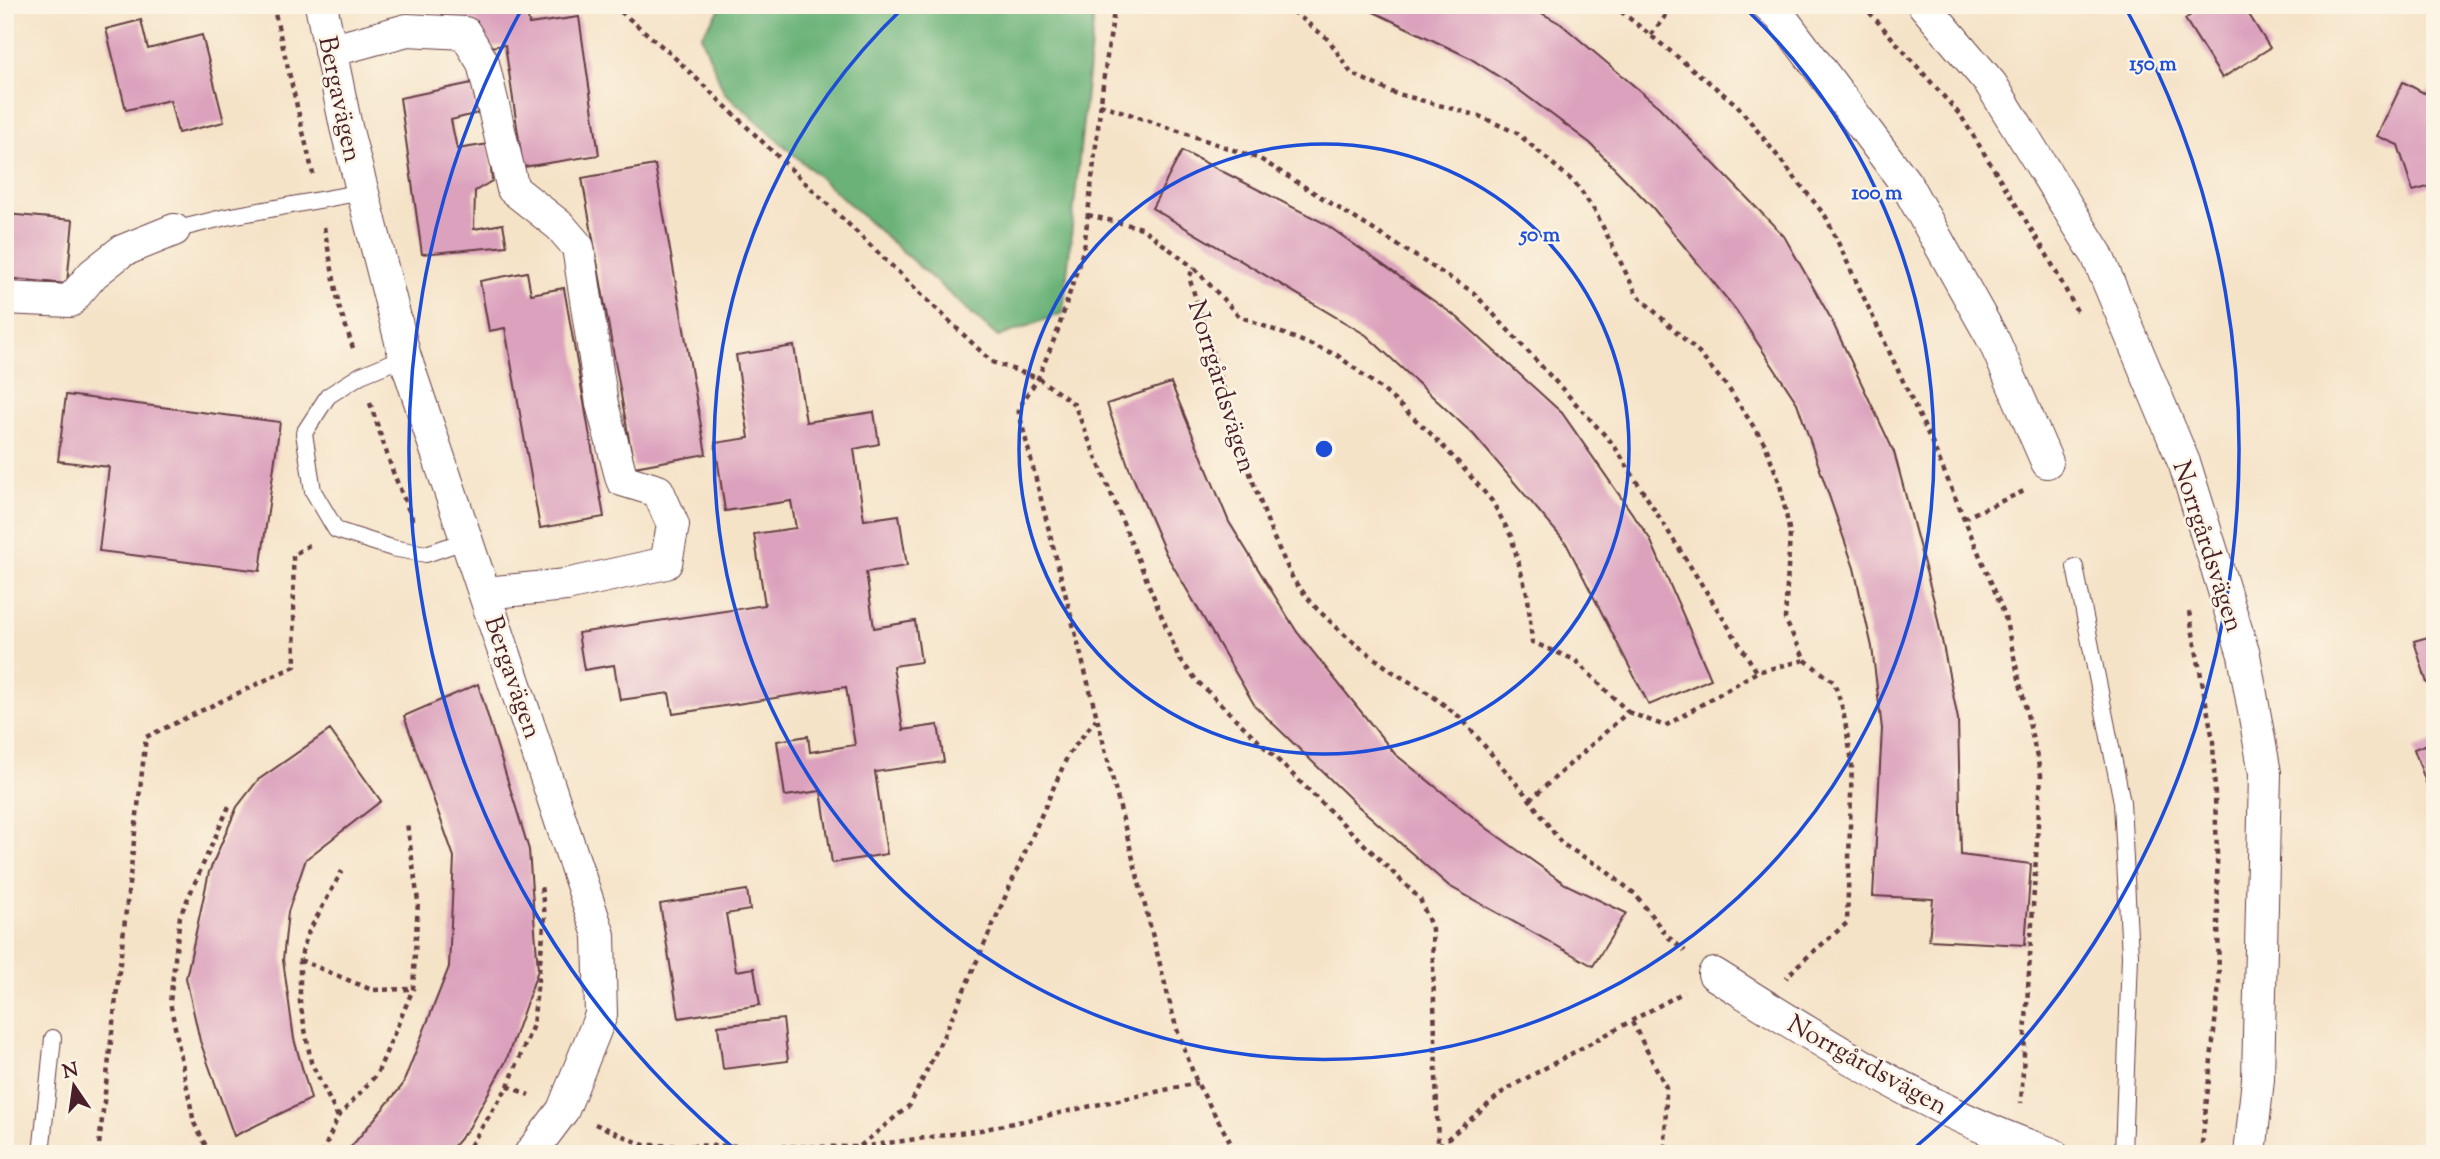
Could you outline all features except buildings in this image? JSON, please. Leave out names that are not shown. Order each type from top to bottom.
[{"type":"street","name":"Bergavägen","points":[[321,5],[346,127],[405,357],[599,935],[601,1015],[562,1110],[530,1154]]},
{"type":"street","points":[[1768,5],[1780,16],[1906,184],[1994,341],[2047,462]]},
{"type":"street","name":"Norrgårdsvägen","points":[[1924,5],[1991,85],[2097,255],[2185,465],[2244,655],[2265,772],[2258,1079],[2250,1154]]},
{"type":"street","points":[[330,51],[407,30],[465,33],[483,63],[513,189],[560,226],[578,247],[602,404],[622,480],[657,491],[673,526],[666,563],[566,585],[485,593]]},
{"type":"street","name":"Bergavägen","points":[[5,298],[70,301],[93,274],[122,251],[174,230]]},
{"type":"street","name":"Norrgårdsvägen","points":[[1714,974],[1907,1092],[2019,1143],[2052,1154]]},
{"type":"lane","name":"Bergavägen","points":[[174,230],[226,217],[363,192]]},
{"type":"lane","points":[[405,357],[361,375],[328,396],[304,433],[313,491],[336,530],[393,548],[426,554],[467,540]]},
{"type":"lane","points":[[2075,567],[2122,802],[2130,956],[2123,1154]]},
{"type":"lane","points":[[41,1154],[53,1038]]},
{"type":"path","points":[[613,5],[671,54],[992,362],[1038,378],[1074,404],[1180,658],[1198,682],[1420,899],[1432,929],[1438,1147]]},
{"type":"path","points":[[1115,5],[1100,104],[1084,248],[1058,330],[1038,378],[1018,410],[1176,1027],[1197,1083],[1237,1154]]},
{"type":"path","name":"Norrgårdsvägen","points":[[1284,5],[1329,40],[1351,73],[1391,92],[1479,116],[1517,133],[1575,183],[1595,211],[1637,295],[1698,352],[1730,389],[1765,444],[1780,484],[1790,534],[1785,619],[1805,660],[1834,682],[1843,710],[1852,762],[1847,923],[1797,965],[1763,1004]]},
{"type":"path","points":[[1613,5],[1737,105],[1826,217],[1933,445],[2004,613],[2041,775],[2019,1143]]},
{"type":"path","points":[[1651,34],[1674,5]]},
{"type":"path","points":[[1863,5],[1961,116],[2047,255],[2084,323]]},
{"type":"path","points":[[1100,104],[1260,159],[1473,292],[1613,444],[1756,672]]},
{"type":"path","points":[[1088,215],[1142,228],[1194,268]]},
{"type":"path","name":"Norrgårdsvägen","points":[[1628,712],[1575,660],[1532,642],[1528,597],[1511,536],[1492,501],[1429,432],[1383,390],[1337,355],[1239,316],[1194,268],[1189,277],[1251,476],[1272,534],[1294,581],[1317,609],[1349,639],[1462,719],[1530,800],[1562,844],[1601,867],[1635,894],[1667,936],[1714,974]]},
{"type":"path","points":[[1964,518],[2038,485],[2047,462]]},
{"type":"path","points":[[98,1154],[146,737],[295,666],[293,555],[336,530]]},
{"type":"path","points":[[2187,600],[2213,740],[2217,854],[2219,985],[2201,1154]]},
{"type":"path","points":[[1530,800],[1628,712],[1665,726],[1756,672],[1805,660]]},
{"type":"path","points":[[859,1147],[910,1105],[945,1033],[1068,755],[1096,719]]},
{"type":"path","points":[[211,1154],[194,1123],[170,1002],[180,916],[230,804]]},
{"type":"path","points":[[322,1154],[338,1117],[377,1074],[413,989],[418,901],[407,823]]},
{"type":"path","points":[[338,1117],[310,1062],[300,1002],[300,960],[307,935],[342,871]]},
{"type":"path","points":[[300,960],[372,990],[413,989]]},
{"type":"path","points":[[1434,1154],[1438,1147],[1505,1090],[1633,1022],[1714,974]]},
{"type":"path","points":[[1633,1022],[1666,1087],[1665,1154]]},
{"type":"path","points":[[508,1086],[644,1145],[859,1147],[981,1130],[1197,1083]]},
{"type":"green space","points":[[723,5],[1093,5],[1063,313],[998,337],[724,92],[701,36]]}]
